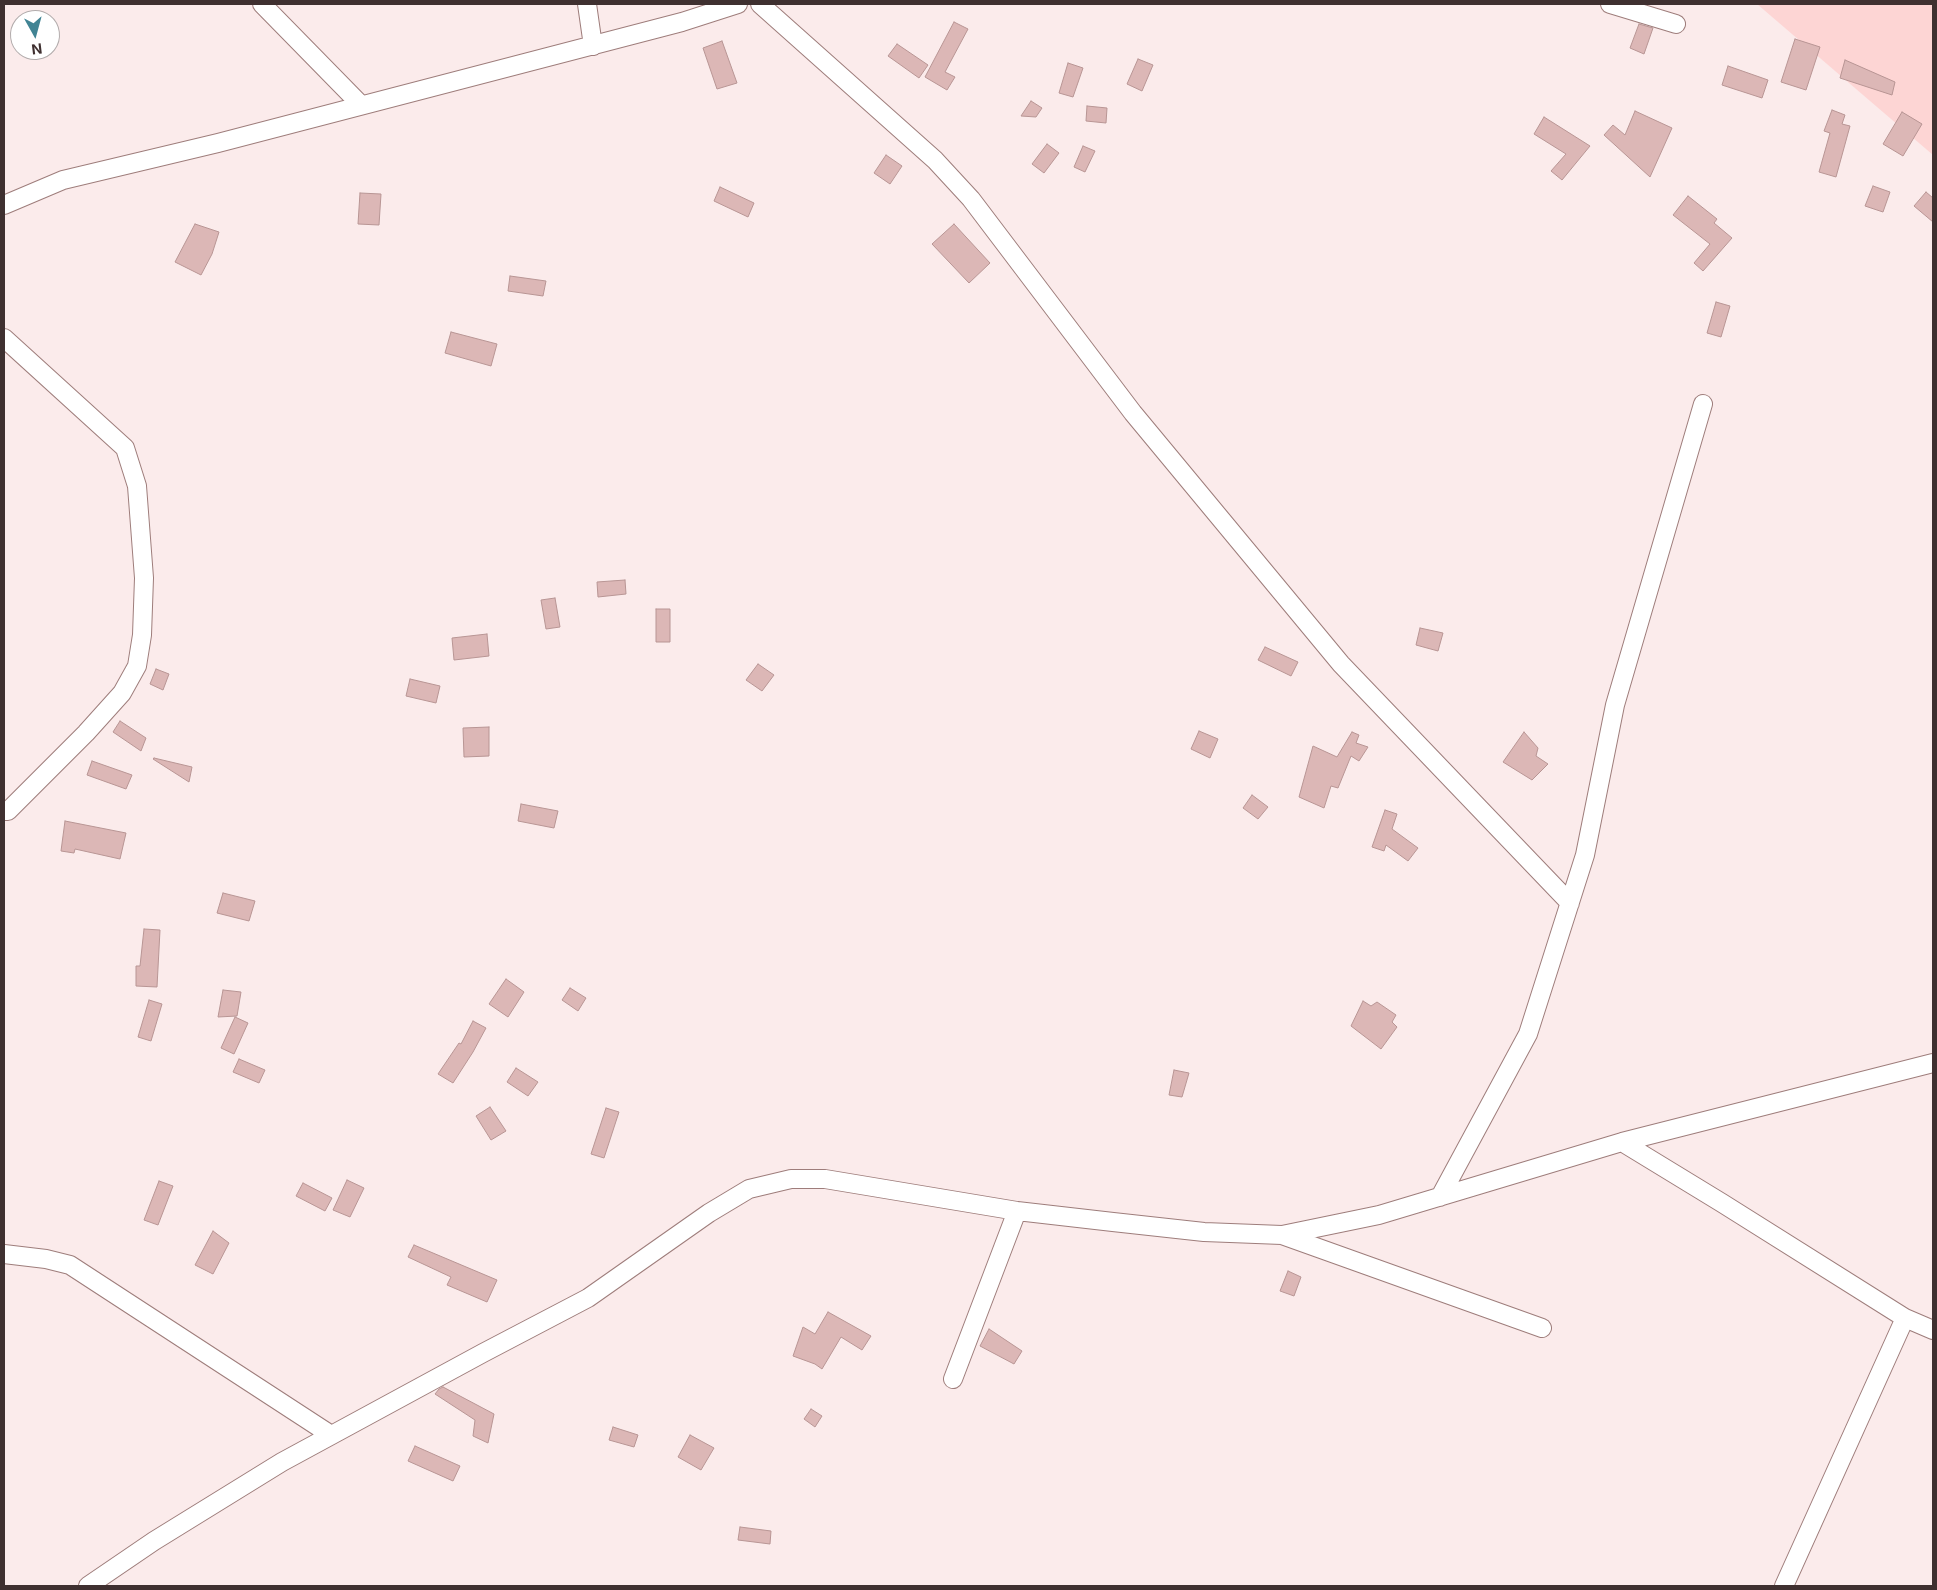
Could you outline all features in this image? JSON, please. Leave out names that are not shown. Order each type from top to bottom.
[{"type":"street","points":[[262,4],[361,105]]},
{"type":"street","points":[[587,4],[593,46]]},
{"type":"street","points":[[4,205],[63,180],[218,143],[593,46],[682,22],[738,4]]},
{"type":"street","points":[[760,4],[935,160],[971,198],[1133,413],[1342,664],[1570,903]]},
{"type":"street","points":[[1610,4],[1676,24]]},
{"type":"street","points":[[4,338],[125,448],[138,486],[144,578],[142,635],[137,666],[122,693],[86,733],[8,811],[4,811]]},
{"type":"street","points":[[1440,1197],[1528,1034],[1585,855],[1615,705],[1703,404]]},
{"type":"street","points":[[88,1586],[154,1541],[282,1462],[588,1298],[709,1213],[750,1189],[791,1179],[825,1180],[1016,1211],[1204,1232],[1282,1235],[1379,1215],[1622,1142],[1933,1063]]},
{"type":"street","points":[[1622,1142],[1905,1318],[1931,1329]]},
{"type":"street","points":[[953,1379],[1016,1211]]},
{"type":"street","points":[[1282,1235],[1542,1328]]},
{"type":"street","points":[[4,1254],[46,1259],[70,1265],[331,1435]]},
{"type":"street","points":[[1784,1586],[1905,1318]]},
{"type":"shaded area","points":[[1757,4],[1933,4],[1933,155]]},
{"type":"building","points":[[954,22],[968,29],[945,72],[955,77],[947,90],[925,77]]},
{"type":"building","points":[[1639,24],[1653,28],[1644,54],[1630,48]]},
{"type":"building","points":[[1795,39],[1820,47],[1806,90],[1781,82]]},
{"type":"building","points":[[722,41],[737,83],[717,89],[703,48]]},
{"type":"building","points":[[897,44],[928,65],[919,78],[888,56]]},
{"type":"building","points":[[1138,59],[1153,65],[1142,91],[1127,84]]},
{"type":"building","points":[[1845,60],[1895,82],[1892,95],[1840,78]]},
{"type":"building","points":[[1068,63],[1083,68],[1073,97],[1059,93]]},
{"type":"building","points":[[1728,66],[1768,80],[1762,98],[1722,85]]},
{"type":"building","points":[[1031,101],[1042,108],[1036,117],[1021,116]]},
{"type":"building","points":[[1087,106],[1107,108],[1106,123],[1086,121]]},
{"type":"building","points":[[1832,110],[1845,115],[1842,124],[1850,126],[1836,177],[1819,172],[1830,133],[1824,131]]},
{"type":"building","points":[[1635,111],[1672,128],[1650,177],[1604,135],[1613,125],[1625,135]]},
{"type":"building","points":[[1902,112],[1922,124],[1903,156],[1883,144]]},
{"type":"building","points":[[1544,117],[1590,146],[1562,180],[1551,171],[1566,154],[1534,134]]},
{"type":"building","points":[[1047,144],[1059,153],[1044,173],[1032,164]]},
{"type":"building","points":[[1083,146],[1095,151],[1085,172],[1074,167]]},
{"type":"building","points":[[886,155],[902,166],[890,184],[874,173]]},
{"type":"building","points":[[1873,186],[1890,192],[1883,212],[1865,206]]},
{"type":"building","points":[[720,187],[754,203],[748,217],[714,201]]},
{"type":"building","points":[[1926,192],[1933,198],[1933,222],[1914,206]]},
{"type":"building","points":[[360,193],[381,194],[379,225],[358,224]]},
{"type":"building","points":[[1688,196],[1717,219],[1714,223],[1732,238],[1703,271],[1694,263],[1710,244],[1673,215]]},
{"type":"building","points":[[195,224],[219,232],[212,254],[201,275],[175,262]]},
{"type":"building","points":[[954,224],[990,263],[969,283],[932,244]]},
{"type":"building","points":[[510,276],[546,281],[543,296],[508,291]]},
{"type":"building","points":[[1716,302],[1730,306],[1721,337],[1707,333]]},
{"type":"building","points":[[451,332],[497,344],[491,366],[445,353]]},
{"type":"building","points":[[625,580],[626,594],[598,597],[597,582]]},
{"type":"building","points":[[555,598],[560,627],[546,629],[541,600]]},
{"type":"building","points":[[656,609],[670,609],[670,642],[656,642]]},
{"type":"building","points":[[1420,628],[1443,633],[1438,651],[1416,645]]},
{"type":"building","points":[[487,634],[489,656],[454,660],[452,638]]},
{"type":"building","points":[[1265,647],[1298,662],[1291,676],[1258,660]]},
{"type":"building","points":[[758,664],[774,675],[762,691],[746,680]]},
{"type":"building","points":[[156,669],[169,674],[163,690],[150,684]]},
{"type":"building","points":[[410,679],[440,686],[436,703],[406,696]]},
{"type":"building","points":[[120,721],[146,738],[141,751],[113,732]]},
{"type":"building","points":[[489,727],[489,756],[464,757],[463,728]]},
{"type":"building","points":[[1199,731],[1218,739],[1210,758],[1191,749]]},
{"type":"building","points":[[1352,732],[1359,735],[1356,743],[1368,747],[1359,761],[1351,756],[1338,788],[1331,786],[1324,808],[1299,797],[1313,746],[1337,757]]},
{"type":"building","points":[[1524,732],[1538,748],[1536,756],[1548,764],[1532,780],[1503,762]]},
{"type":"building","points":[[153,759],[192,767],[189,782]]},
{"type":"building","points":[[92,761],[132,775],[126,789],[87,775]]},
{"type":"building","points":[[1252,795],[1268,807],[1258,819],[1243,808]]},
{"type":"building","points":[[521,804],[558,811],[554,828],[518,821]]},
{"type":"building","points":[[1385,810],[1397,814],[1392,829],[1418,848],[1408,861],[1386,845],[1384,851],[1372,847]]},
{"type":"building","points":[[65,821],[126,833],[120,859],[75,849],[74,853],[61,851]]},
{"type":"building","points":[[223,893],[255,901],[249,921],[217,913]]},
{"type":"building","points":[[144,929],[160,930],[157,987],[136,986],[136,966],[140,966]]},
{"type":"building","points":[[506,979],[524,992],[508,1017],[489,1004]]},
{"type":"building","points":[[570,988],[586,998],[578,1011],[562,1000]]},
{"type":"building","points":[[223,990],[241,992],[237,1016],[218,1017]]},
{"type":"building","points":[[149,1000],[162,1004],[151,1041],[138,1037]]},
{"type":"building","points":[[1363,1001],[1371,1006],[1377,1002],[1396,1015],[1392,1022],[1397,1027],[1381,1049],[1351,1026]]},
{"type":"building","points":[[235,1017],[248,1023],[234,1054],[221,1048]]},
{"type":"building","points":[[473,1021],[486,1028],[453,1083],[438,1074],[459,1043],[461,1044]]},
{"type":"building","points":[[239,1059],[265,1070],[259,1083],[233,1072]]},
{"type":"building","points":[[516,1068],[538,1082],[528,1096],[507,1082]]},
{"type":"building","points":[[1174,1070],[1189,1073],[1182,1097],[1169,1095]]},
{"type":"building","points":[[490,1107],[506,1131],[491,1140],[476,1116]]},
{"type":"building","points":[[606,1108],[619,1112],[604,1158],[591,1154]]},
{"type":"building","points":[[347,1180],[364,1188],[350,1217],[333,1210]]},
{"type":"building","points":[[159,1181],[173,1186],[158,1225],[144,1220]]},
{"type":"building","points":[[303,1183],[332,1198],[325,1211],[296,1196]]},
{"type":"building","points":[[213,1231],[229,1243],[213,1274],[195,1265]]},
{"type":"building","points":[[414,1245],[497,1280],[487,1302],[447,1285],[451,1277],[408,1257]]},
{"type":"building","points":[[1288,1271],[1301,1277],[1294,1296],[1280,1291]]},
{"type":"building","points":[[828,1312],[871,1336],[862,1350],[841,1337],[822,1369],[815,1364],[793,1356],[803,1327],[815,1334]]},
{"type":"building","points":[[989,1329],[1022,1351],[1014,1364],[980,1346]]},
{"type":"building","points":[[443,1387],[494,1414],[488,1443],[473,1436],[475,1420],[435,1394]]},
{"type":"building","points":[[811,1409],[822,1416],[815,1427],[804,1419]]},
{"type":"building","points":[[613,1427],[638,1435],[634,1447],[609,1440]]},
{"type":"building","points":[[690,1435],[714,1448],[701,1470],[678,1457]]},
{"type":"building","points":[[415,1446],[460,1466],[453,1481],[408,1461]]},
{"type":"building","points":[[740,1527],[771,1531],[770,1544],[738,1540]]}]
